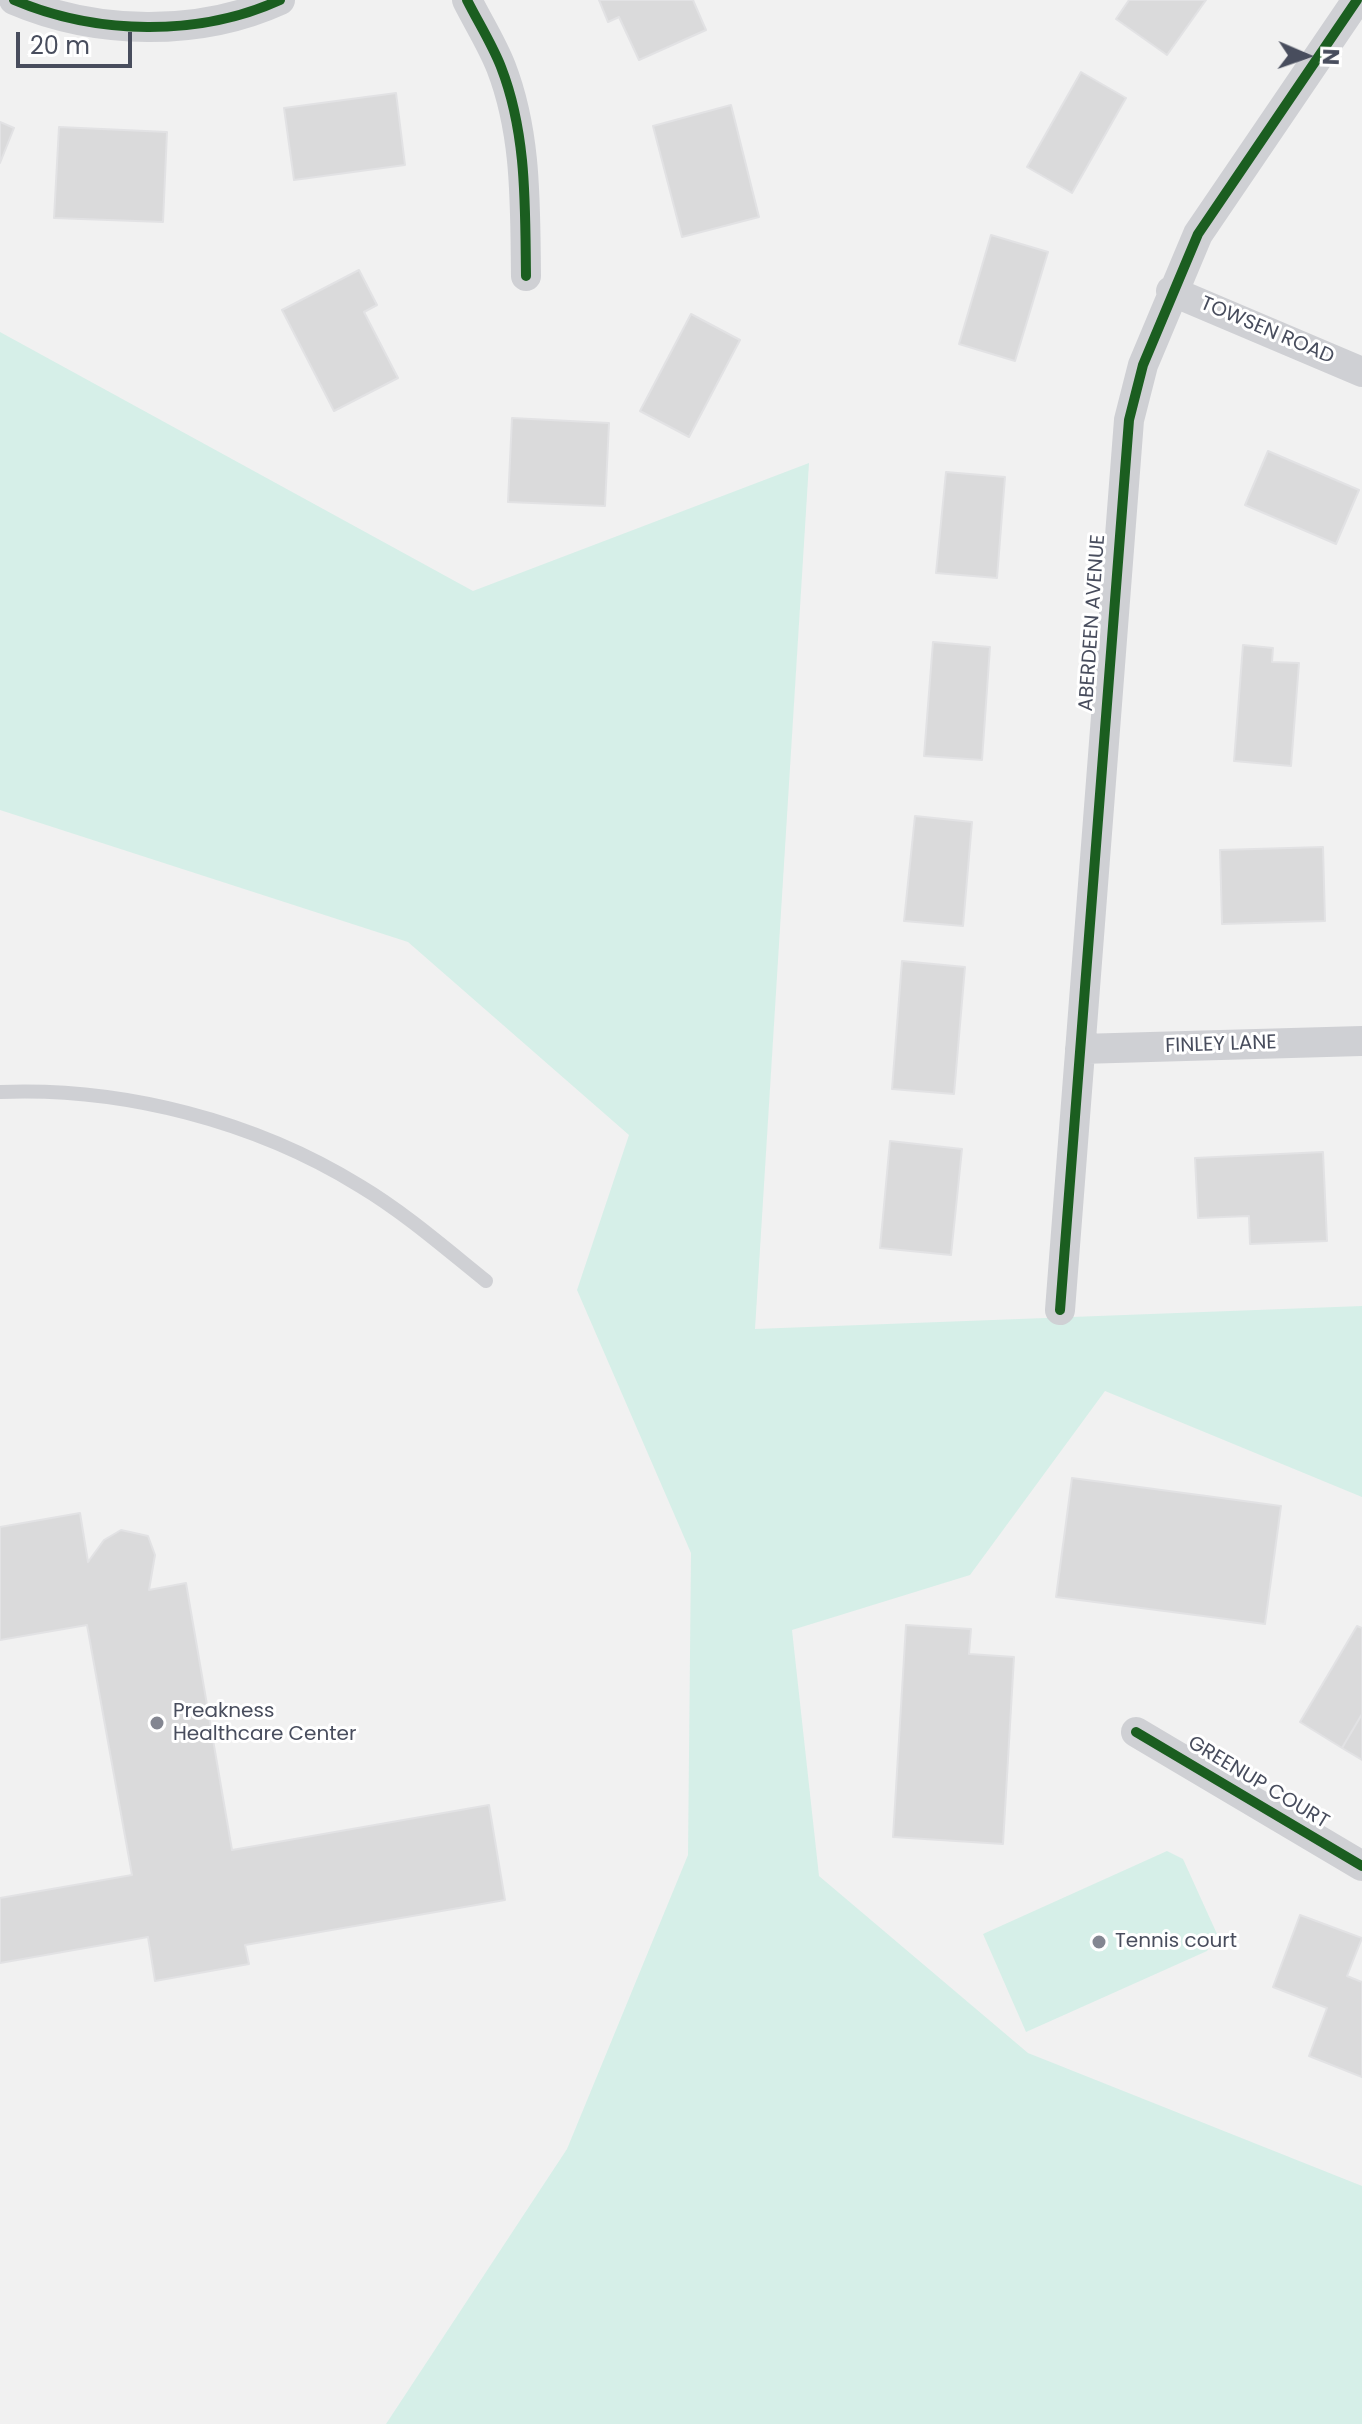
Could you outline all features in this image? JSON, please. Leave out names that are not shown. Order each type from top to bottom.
[{"type":"street","points":[[14,0],[76,21],[166,27],[212,22],[254,12],[280,0]]},
{"type":"street","points":[[467,0],[500,63],[518,128],[525,179],[526,276]]},
{"type":"street","name":"ABERDEEN AVENUE","points":[[1060,1310],[1129,420],[1143,365],[1171,291],[1198,234],[1357,0]]},
{"type":"street","name":"TOWSEN ROAD","points":[[1171,291],[1362,372]]},
{"type":"street","name":"FINLEY LANE","points":[[1080,1049],[1362,1041]]},
{"type":"street","name":"GREENUP COURT","points":[[1136,1732],[1362,1866]]},
{"type":"lane","points":[[0,1092],[71,1092],[112,1098],[235,1128],[303,1155],[360,1185],[419,1226],[486,1281]]},
{"type":"green space","points":[[0,332],[473,591],[809,463],[755,1329],[1362,1306],[1362,1497],[1105,1391],[970,1575],[792,1630],[819,1876],[1028,2053],[1362,2186],[1362,2424],[386,2424],[567,2149],[688,1855],[691,1553],[577,1290],[629,1135],[408,942],[0,810]]},
{"type":"green space","name":"Tennis court","points":[[1167,1851],[1183,1859],[1217,1934],[1207,1951],[1026,2032],[983,1934]]},
{"type":"building","points":[[599,0],[693,0],[706,30],[639,60],[619,17],[608,22]]},
{"type":"building","points":[[1129,0],[1206,0],[1167,55],[1116,19]]},
{"type":"building","points":[[1081,72],[1126,98],[1072,193],[1027,167]]},
{"type":"building","points":[[396,93],[405,165],[294,180],[284,108]]},
{"type":"building","points":[[731,105],[759,217],[682,237],[653,126]]},
{"type":"building","points":[[0,122],[14,128],[0,163]]},
{"type":"building","points":[[59,127],[167,132],[163,222],[54,218]]},
{"type":"building","points":[[991,235],[1048,252],[1015,361],[959,344]]},
{"type":"building","points":[[359,270],[377,305],[364,312],[398,378],[334,411],[282,310]]},
{"type":"building","points":[[691,314],[740,340],[689,437],[640,411]]},
{"type":"building","points":[[512,418],[609,423],[605,506],[508,502]]},
{"type":"building","points":[[1268,451],[1359,490],[1336,544],[1245,505]]},
{"type":"building","points":[[946,472],[1005,477],[997,578],[936,573]]},
{"type":"building","points":[[933,642],[990,647],[982,760],[924,756]]},
{"type":"building","points":[[1243,645],[1273,648],[1272,662],[1299,663],[1291,766],[1234,761]]},
{"type":"building","points":[[915,816],[972,822],[963,926],[904,921]]},
{"type":"building","points":[[1323,847],[1325,921],[1222,924],[1220,850]]},
{"type":"building","points":[[902,961],[965,967],[954,1094],[892,1089]]},
{"type":"building","points":[[890,1141],[962,1149],[951,1255],[880,1248]]},
{"type":"building","points":[[1323,1152],[1327,1241],[1250,1244],[1249,1216],[1198,1218],[1195,1158]]},
{"type":"building","points":[[1072,1478],[1281,1506],[1265,1624],[1056,1597]]},
{"type":"building","name":"Preakness Healthcare Center","points":[[80,1513],[88,1562],[104,1540],[121,1530],[148,1536],[155,1555],[149,1590],[186,1583],[232,1850],[489,1805],[505,1900],[245,1945],[249,1964],[155,1981],[148,1937],[0,1963],[0,1898],[132,1875],[87,1625],[0,1640],[0,1527]]},
{"type":"building","points":[[906,1625],[971,1629],[969,1654],[1014,1657],[1003,1844],[893,1837]]},
{"type":"building","points":[[1357,1626],[1362,1628],[1362,1714],[1342,1748],[1300,1722]]},
{"type":"building","points":[[1362,1714],[1362,1760],[1342,1748]]},
{"type":"building","points":[[1300,1915],[1362,1938],[1347,1976],[1362,1982],[1362,2077],[1309,2056],[1327,2008],[1273,1987]]},
{"type":"cycle path","points":[[14,0],[79,20],[147,27],[216,21],[280,0]]},
{"type":"cycle path","points":[[467,0],[501,67],[516,118],[523,170],[526,276]]},
{"type":"cycle path","points":[[1060,1310],[1129,420],[1143,365],[1198,234],[1357,0]]},
{"type":"cycle path","points":[[1136,1732],[1362,1866]]},
{"type":"place","name":"Preakness Healthcare Center","points":[[157,1723]]},
{"type":"place","name":"Tennis court","points":[[1099,1942]]}]
